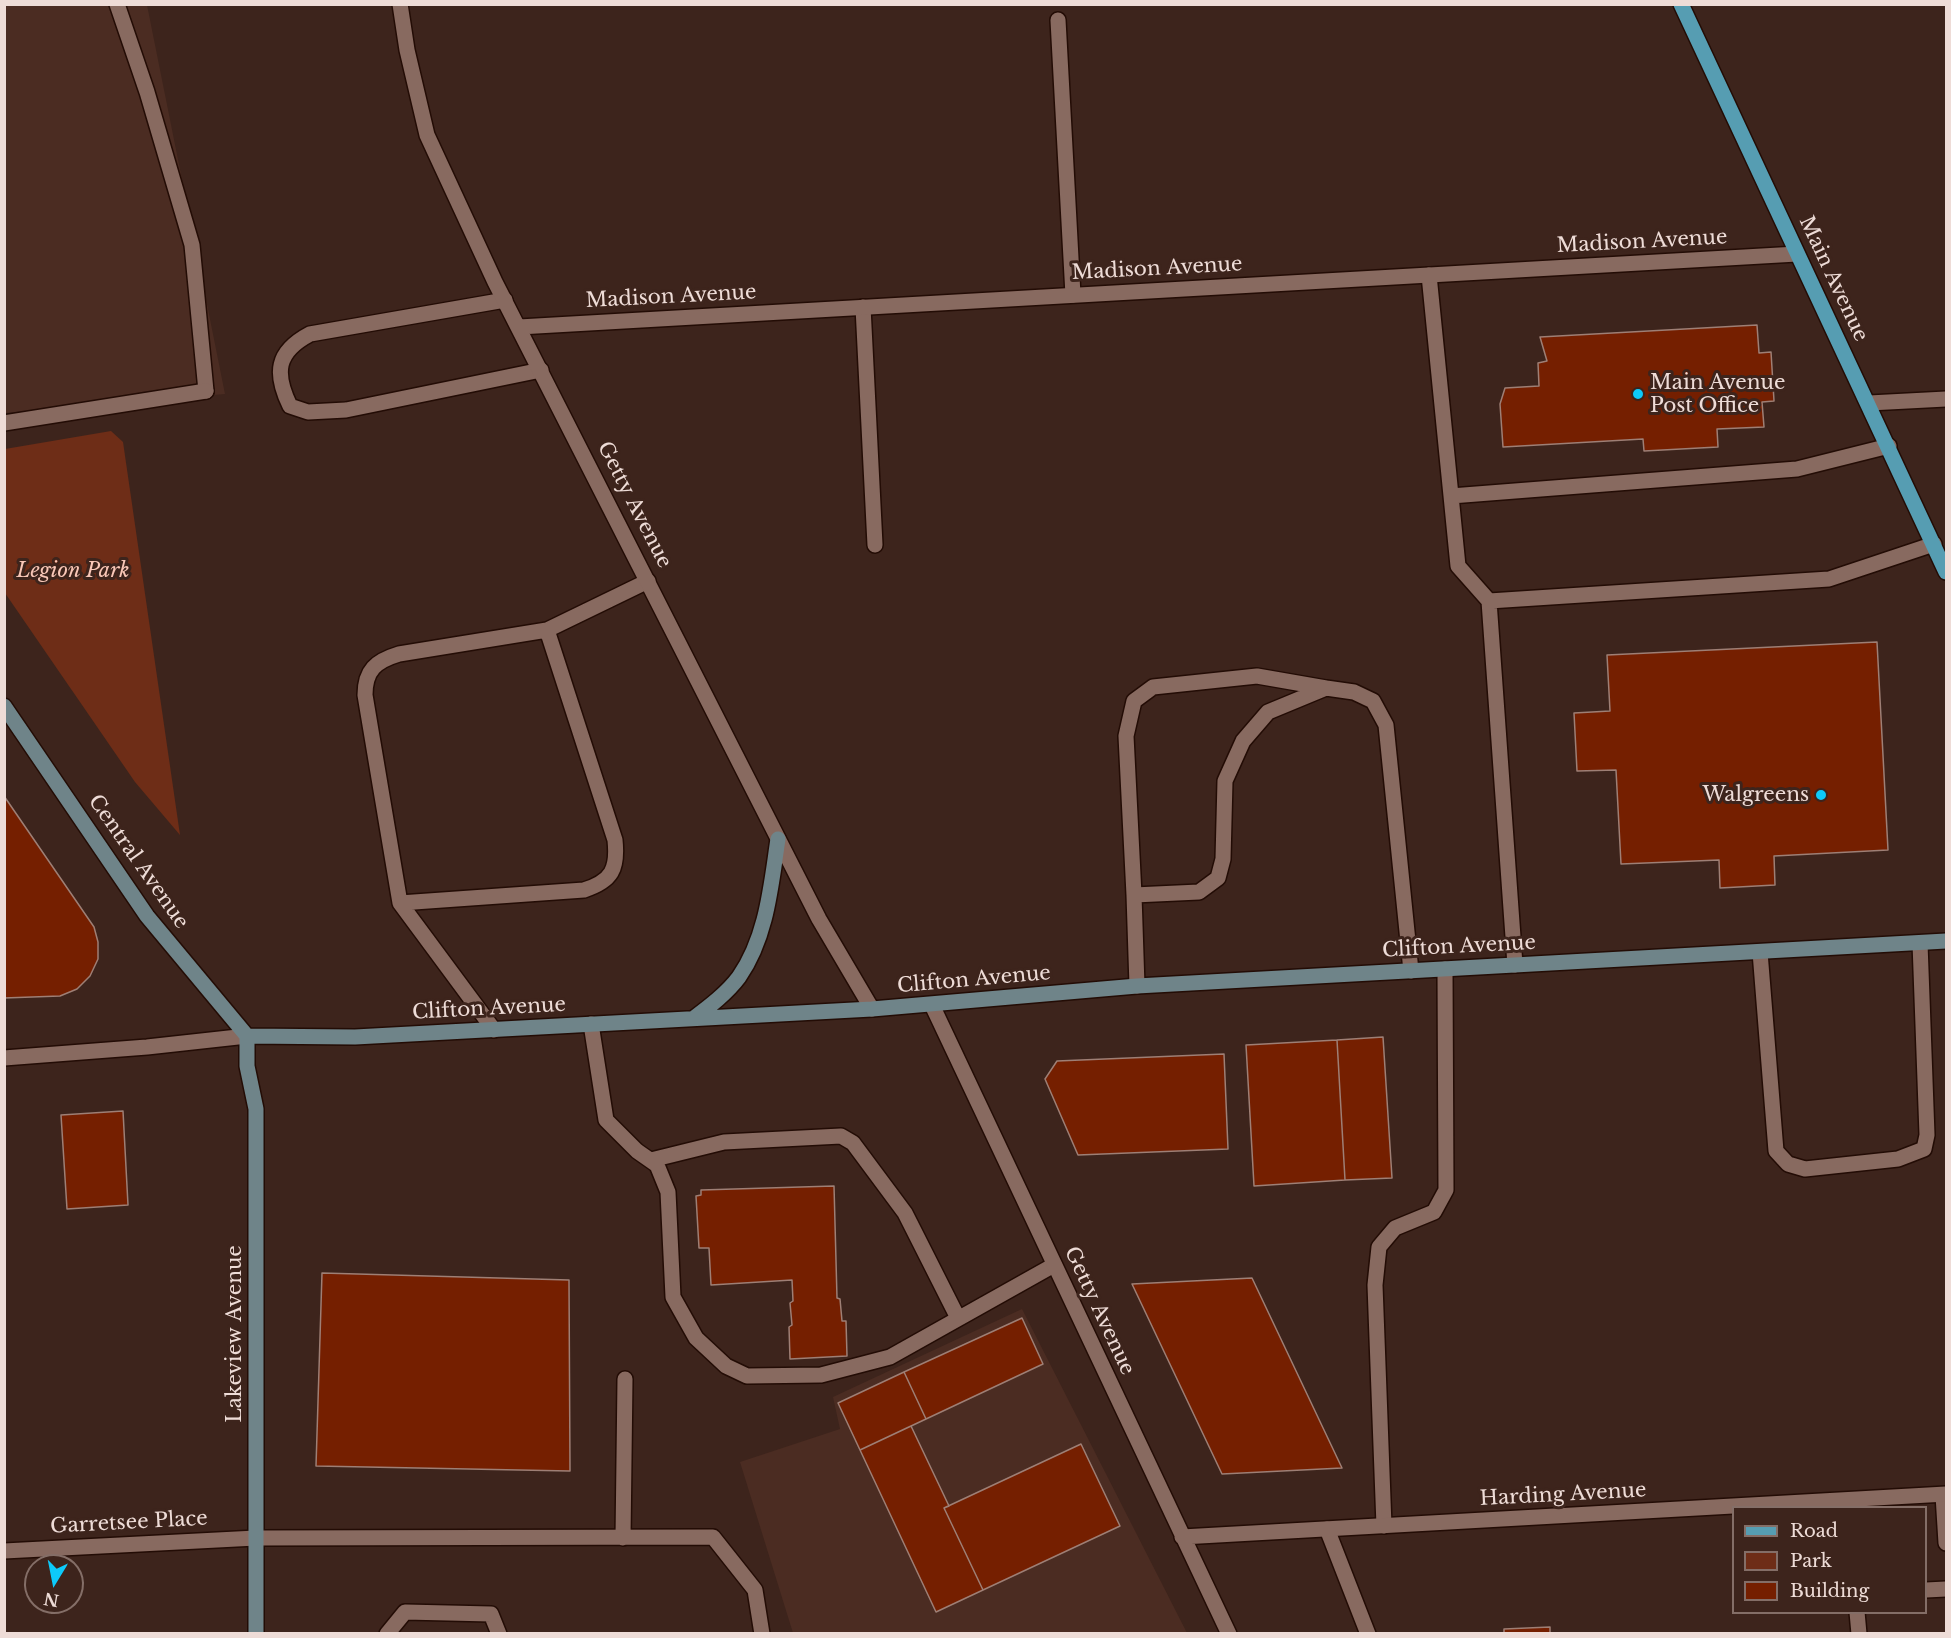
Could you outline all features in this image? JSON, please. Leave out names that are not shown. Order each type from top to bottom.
[{"type":"main road","name":"Main Avenue","points":[[1681,4],[1947,572]]},
{"type":"main road","name":"Central Avenue","points":[[4,706],[147,915],[247,1036]]},
{"type":"main road","points":[[694,1018],[721,997],[739,977],[754,949],[766,915],[778,839]]},
{"type":"main road","name":"Clifton Avenue","points":[[247,1036],[355,1037],[872,1009],[1137,986],[1947,941]]},
{"type":"main road","name":"Lakeview Avenue","points":[[247,1036],[247,1066],[256,1109],[256,1634]]},
{"type":"street","points":[[4,423],[206,391],[192,245],[147,92],[117,4]]},
{"type":"street","name":"Getty Avenue","points":[[400,4],[406,50],[427,135],[505,300],[778,839],[819,919],[872,1009]]},
{"type":"street","points":[[1058,20],[1073,295]]},
{"type":"street","name":"Madison Avenue","points":[[519,327],[1797,254]]},
{"type":"street","points":[[1429,275],[1458,566],[1489,601],[1515,965]]},
{"type":"street","points":[[505,300],[310,334],[294,343],[280,364],[280,386],[290,406],[308,412],[336,411],[542,370]]},
{"type":"street","points":[[863,307],[875,545]]},
{"type":"street","points":[[1869,403],[1947,399]]},
{"type":"street","points":[[1451,496],[1797,469],[1889,446]]},
{"type":"street","points":[[1489,601],[1829,579],[1934,544]]},
{"type":"street","points":[[494,1030],[400,903],[365,695],[365,681],[370,668],[383,658],[547,630],[648,581]]},
{"type":"street","points":[[400,903],[584,890],[603,884],[612,872],[617,858],[615,840],[547,630]]},
{"type":"street","points":[[1137,986],[1126,736],[1134,701],[1153,687],[1257,676],[1354,692],[1373,701],[1386,725],[1411,971]]},
{"type":"street","points":[[1134,895],[1199,892],[1218,878],[1223,859],[1225,781],[1243,741],[1268,712],[1326,688]]},
{"type":"street","points":[[1760,952],[1776,1150],[1788,1164],[1805,1169],[1898,1159],[1924,1149],[1927,1135],[1920,942]]},
{"type":"street","points":[[1384,1526],[1375,1285],[1377,1266],[1379,1248],[1395,1228],[1434,1212],[1446,1190],[1445,969]]},
{"type":"street","name":"Getty Avenue","points":[[932,1005],[1229,1634]]},
{"type":"street","points":[[591,1024],[606,1120],[637,1151],[657,1165],[668,1192],[673,1297],[696,1338],[726,1366],[747,1376],[821,1375],[890,1357],[1054,1265]]},
{"type":"street","name":"Clifton Avenue","points":[[4,1058],[147,1047],[247,1036]]},
{"type":"street","points":[[651,1160],[724,1142],[841,1136],[853,1143],[905,1213],[958,1318]]},
{"type":"street","points":[[623,1538],[625,1379]]},
{"type":"street","points":[[1945,1494],[1947,1543]]},
{"type":"street","name":"Harding Avenue","points":[[1789,1506],[1945,1494]]},
{"type":"street","name":"Harding Avenue","points":[[1182,1537],[1732,1509]]},
{"type":"street","points":[[1326,1529],[1368,1634]]},
{"type":"street","name":"Garretsee Place","points":[[4,1551],[256,1538],[713,1537],[755,1590],[762,1634]]},
{"type":"street","points":[[1927,1590],[1947,1589]]},
{"type":"street","points":[[387,1634],[405,1612],[491,1614],[499,1634]]},
{"type":"street","points":[[1857,1614],[1859,1634]]},
{"type":"shaded area","points":[[5,5],[147,5],[225,394],[5,413]]},
{"type":"shaded area","points":[[1022,1309],[1187,1633],[793,1633],[740,1462],[840,1429],[833,1397]]},
{"type":"green space","name":"Legion Park","points":[[111,431],[123,442],[180,835],[135,782],[5,593],[5,449]]},
{"type":"building","name":"Main Avenue Post Office","points":[[1757,325],[1759,353],[1771,352],[1774,401],[1762,402],[1764,427],[1717,429],[1718,447],[1644,451],[1643,439],[1503,447],[1500,404],[1505,388],[1539,386],[1538,363],[1547,361],[1540,337]]},
{"type":"building","name":"Walgreens","points":[[1877,642],[1888,850],[1774,856],[1775,885],[1720,888],[1719,860],[1621,864],[1616,770],[1577,771],[1574,713],[1610,711],[1607,655]]},
{"type":"building","points":[[4,796],[94,927],[98,942],[98,959],[90,976],[77,989],[60,996],[4,998]]},
{"type":"building","points":[[1383,1037],[1392,1178],[1345,1180],[1337,1040]]},
{"type":"building","points":[[1337,1040],[1345,1180],[1254,1186],[1246,1045]]},
{"type":"building","points":[[1224,1054],[1228,1149],[1078,1155],[1045,1079],[1057,1061]]},
{"type":"building","points":[[123,1111],[128,1205],[67,1209],[61,1115]]},
{"type":"building","points":[[834,1186],[837,1298],[840,1299],[842,1321],[846,1321],[847,1356],[790,1359],[789,1327],[792,1325],[790,1303],[793,1301],[792,1280],[711,1285],[709,1248],[699,1248],[696,1196],[701,1195],[701,1190]]},
{"type":"building","points":[[322,1273],[569,1280],[570,1471],[316,1466]]},
{"type":"building","points":[[1252,1278],[1342,1468],[1222,1474],[1132,1284]]},
{"type":"building","points":[[1022,1318],[1043,1364],[926,1419],[904,1372]]},
{"type":"building","points":[[904,1372],[926,1419],[860,1450],[838,1403]]},
{"type":"building","points":[[911,1426],[949,1506],[944,1508],[983,1590],[936,1612],[860,1450]]},
{"type":"building","points":[[1081,1444],[1120,1526],[983,1590],[944,1508]]},
{"type":"building","points":[[1550,1627],[1550,1634],[1504,1634],[1504,1629]]},
{"type":"place","name":"Main Avenue Post Office","points":[[1638,394]]},
{"type":"place","name":"Walgreens","points":[[1821,795]]}]
